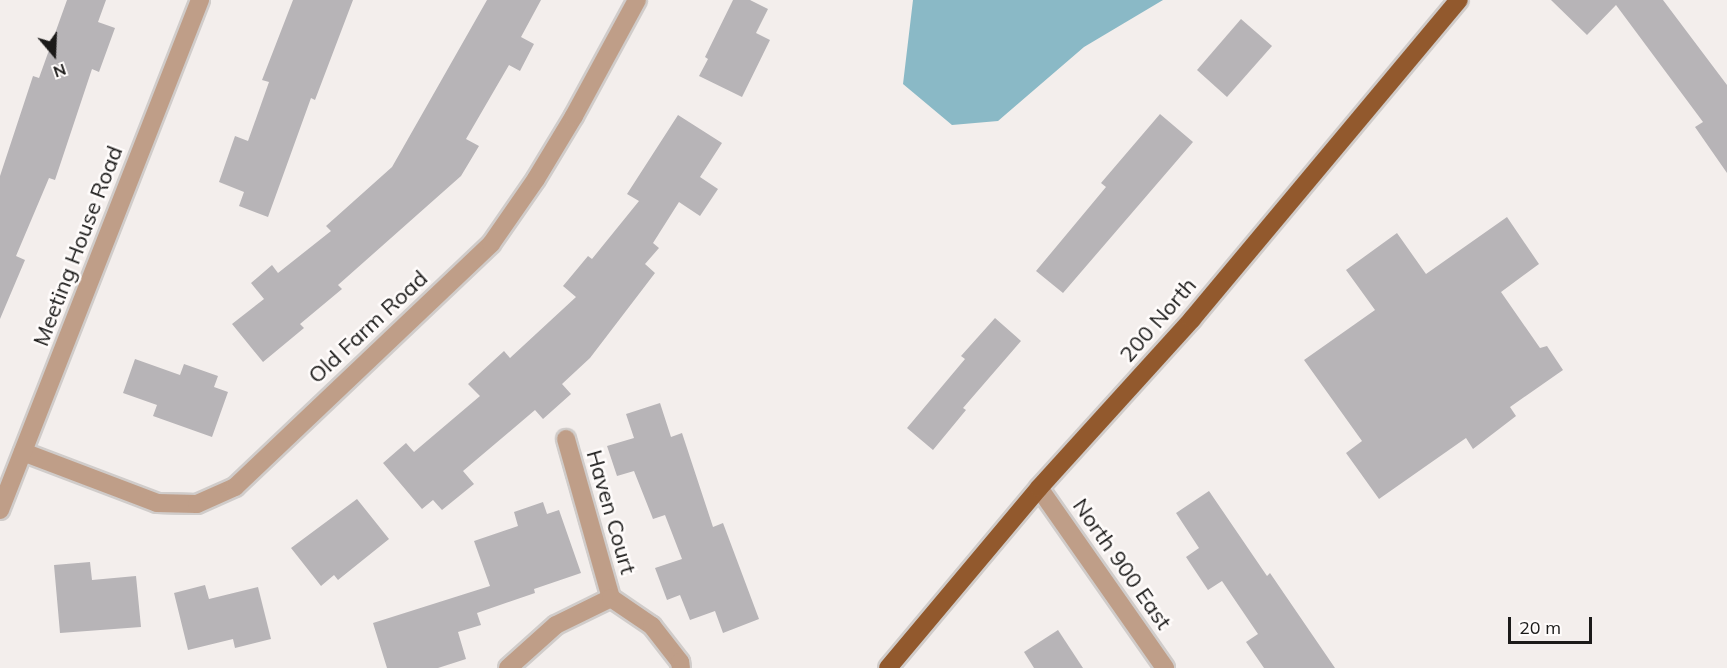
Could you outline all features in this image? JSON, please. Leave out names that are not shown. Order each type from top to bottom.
[{"type":"main road","name":"200 North","points":[[888,668],[1039,488],[1192,319],[1459,0]]},
{"type":"street","name":"Meeting House Road","points":[[0,510],[200,0]]},
{"type":"street","name":"Old Farm Road","points":[[23,452],[157,503],[197,504],[235,487],[491,244],[536,179],[574,116],[637,0]]},
{"type":"street","name":"Haven Court","points":[[566,439],[611,598]]},
{"type":"street","name":"North 900 East","points":[[1039,488],[1165,668]]},
{"type":"street","points":[[508,668],[556,625],[611,598],[652,626],[680,662],[681,668]]},
{"type":"water","points":[[913,0],[1163,0],[1084,47],[998,121],[952,125],[903,84]]},
{"type":"building","points":[[67,0],[106,0],[98,22],[115,28],[99,72],[92,69],[55,180],[49,178],[16,256],[25,260],[0,319],[0,176],[33,76],[39,78]]},
{"type":"building","points":[[293,0],[353,0],[315,100],[311,98],[268,217],[239,206],[244,192],[219,182],[235,136],[248,141],[269,82],[262,80]]},
{"type":"building","points":[[487,0],[541,0],[521,37],[534,44],[520,71],[509,65],[466,139],[479,146],[461,176],[338,285],[342,289],[300,324],[304,328],[263,362],[232,324],[264,299],[251,283],[272,265],[278,273],[331,231],[326,226],[392,167]]},
{"type":"building","points":[[733,0],[750,0],[768,9],[756,33],[770,40],[742,97],[699,76],[708,59],[705,57]]},
{"type":"building","points":[[1551,0],[1663,0],[1727,85],[1727,173],[1695,127],[1703,122],[1616,5],[1587,35]]},
{"type":"building","points":[[1241,19],[1272,46],[1227,97],[1197,70]]},
{"type":"building","points":[[1160,114],[1193,142],[1063,293],[1036,271],[1106,187],[1101,183]]},
{"type":"building","points":[[678,115],[722,143],[700,177],[718,189],[700,216],[679,202],[653,243],[659,248],[645,264],[655,273],[590,358],[562,384],[571,394],[543,419],[535,410],[463,471],[474,484],[442,510],[433,500],[422,509],[383,463],[406,443],[414,452],[480,396],[468,384],[504,351],[510,358],[576,297],[563,286],[588,256],[592,259],[639,201],[627,194]]},
{"type":"building","points":[[1507,217],[1539,264],[1501,292],[1540,348],[1547,346],[1563,370],[1510,407],[1516,416],[1473,449],[1466,438],[1379,499],[1346,453],[1362,441],[1304,360],[1375,310],[1346,270],[1397,233],[1426,274]]},
{"type":"building","points":[[995,318],[1021,341],[963,408],[966,410],[933,450],[907,428],[965,359],[961,356]]},
{"type":"building","points":[[135,359],[180,375],[184,364],[218,376],[214,387],[228,392],[212,437],[153,416],[157,405],[123,393]]},
{"type":"building","points":[[660,403],[671,437],[682,433],[713,527],[723,523],[759,619],[723,633],[715,611],[690,620],[680,595],[667,600],[655,568],[682,559],[665,515],[653,519],[634,471],[617,476],[607,446],[634,438],[626,414]]},
{"type":"building","points":[[1209,491],[1267,576],[1270,573],[1335,668],[1264,668],[1246,642],[1258,634],[1222,581],[1208,590],[1186,557],[1199,548],[1176,513]]},
{"type":"building","points":[[357,499],[389,539],[338,580],[334,575],[321,586],[291,548]]},
{"type":"building","points":[[543,502],[547,514],[559,510],[581,573],[534,589],[535,593],[477,613],[481,625],[458,632],[466,659],[438,668],[387,668],[373,623],[490,586],[474,541],[518,526],[514,512]]},
{"type":"building","points":[[90,562],[92,580],[136,576],[141,627],[60,633],[54,565]]},
{"type":"building","points":[[205,585],[209,599],[258,587],[271,639],[235,648],[233,639],[188,650],[174,593]]},
{"type":"building","points":[[1058,630],[1083,668],[1034,668],[1024,652]]}]
